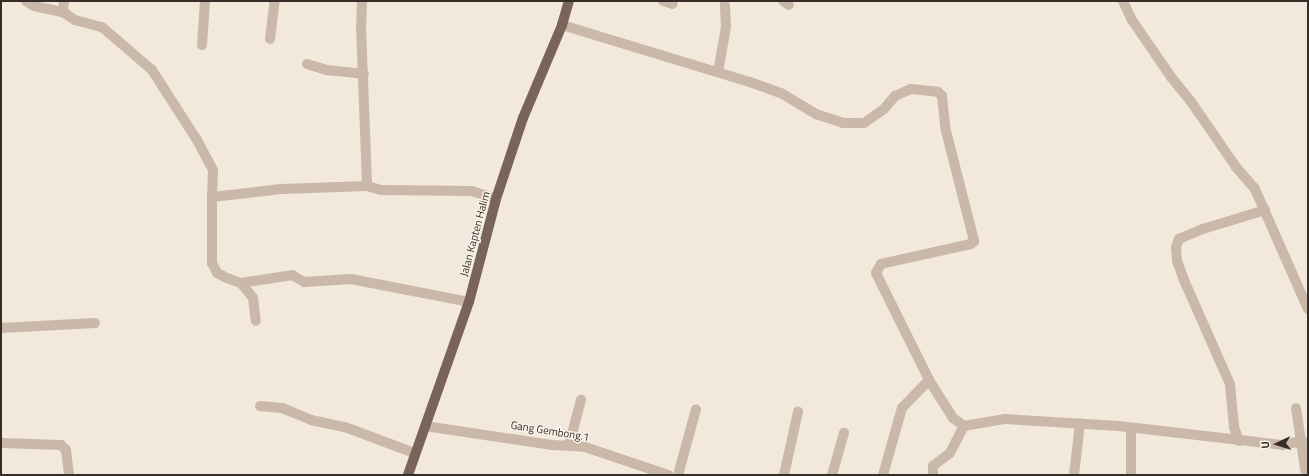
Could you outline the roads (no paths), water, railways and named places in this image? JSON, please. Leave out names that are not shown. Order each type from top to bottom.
[{"type":"main road","name":"Jalan Kapten Halim","points":[[408,475],[414,453],[469,302],[496,199],[523,118],[562,25],[568,1]]},
{"type":"street","points":[[26,1],[34,6],[63,12],[75,20],[102,27],[152,70],[197,140],[213,170],[212,262],[218,273],[241,283],[253,298],[256,321]]},
{"type":"street","points":[[63,12],[64,1]]},
{"type":"street","points":[[202,45],[205,1]]},
{"type":"street","points":[[270,39],[275,1]]},
{"type":"street","points":[[362,1],[367,186]]},
{"type":"street","points":[[663,1],[673,4]]},
{"type":"street","points":[[1123,1],[1132,20],[1171,77],[1192,103],[1236,167],[1256,189],[1308,309]]},
{"type":"street","points":[[718,72],[726,27],[725,5]]},
{"type":"street","points":[[562,25],[718,72],[781,93],[816,114],[843,123],[864,123],[884,109],[895,96],[911,89],[931,90],[942,96],[945,127],[974,241],[971,244],[881,264],[876,273],[929,380],[953,418],[964,426],[1005,419],[1080,423],[1130,429],[1215,435],[1239,440],[1282,445],[1303,441]]},
{"type":"street","points":[[308,64],[327,70],[364,74]]},
{"type":"street","points":[[212,197],[281,189],[367,186],[380,190],[472,191],[496,199]]},
{"type":"street","points":[[1239,440],[1234,427],[1230,384],[1176,261],[1176,247],[1179,239],[1202,229],[1265,210]]},
{"type":"street","points":[[241,283],[292,275],[304,282],[350,279],[469,302]]},
{"type":"street","points":[[1,328],[95,323]]},
{"type":"street","points":[[883,475],[902,408],[929,380]]},
{"type":"street","points":[[569,445],[580,400]]},
{"type":"street","points":[[260,406],[282,408],[311,420],[344,427],[414,453]]},
{"type":"street","points":[[1296,408],[1303,441],[1306,475]]},
{"type":"street","points":[[678,475],[696,409]]},
{"type":"street","points":[[784,475],[798,412]]},
{"type":"street","points":[[1074,475],[1080,423]]},
{"type":"street","name":"Gang Gembong.1","points":[[425,426],[586,447],[668,475]]},
{"type":"street","points":[[933,475],[934,466],[950,453],[964,426]]},
{"type":"street","points":[[1130,429],[1131,475]]},
{"type":"street","points":[[832,475],[844,433]]},
{"type":"street","points":[[1,443],[61,446],[66,450],[69,475]]}]
